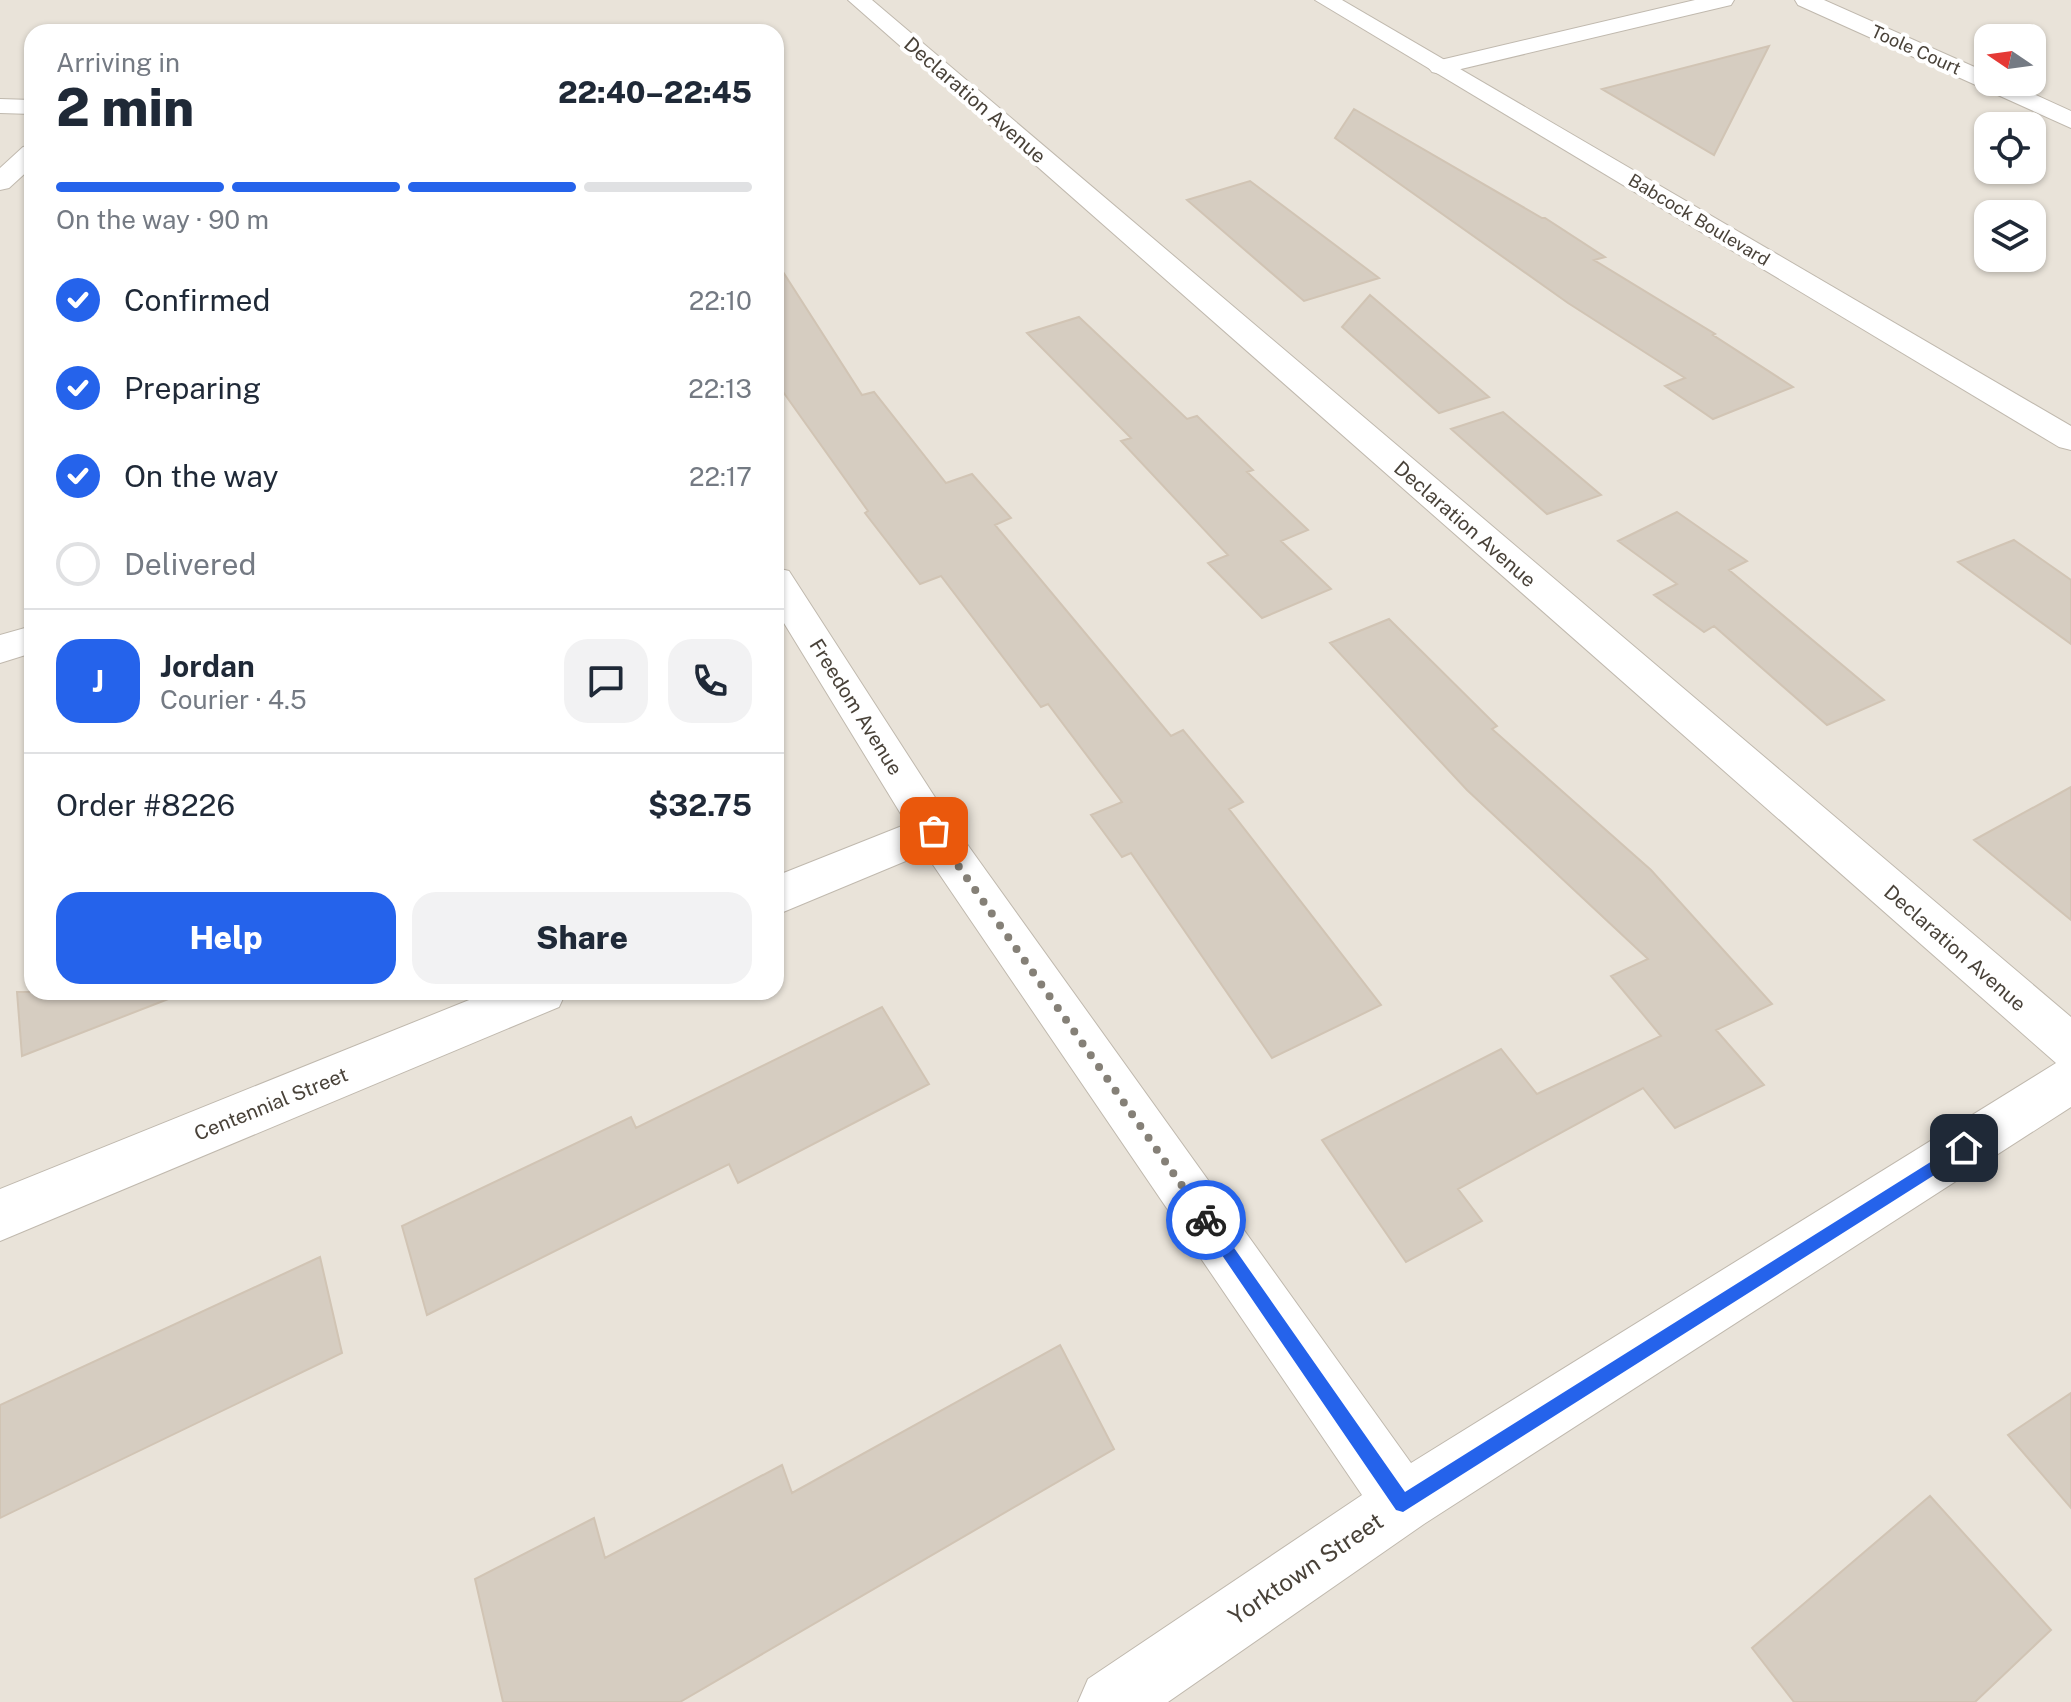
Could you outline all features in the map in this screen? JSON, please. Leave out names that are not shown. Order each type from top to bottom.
[{"type":"street","name":"Declaration Avenue","points":[[859,0],[2071,1047]]},
{"type":"street","name":"Babcock Boulevard","points":[[1326,0],[2071,440]]},
{"type":"street","points":[[1440,67],[1723,0]]},
{"type":"street","name":"Toole Court","points":[[1806,0],[2071,120]]},
{"type":"street","points":[[0,106],[24,107]]},
{"type":"street","points":[[0,182],[24,160]]},
{"type":"street","name":"Freedom Avenue","points":[[784,593],[934,831],[1403,1503]]},
{"type":"street","points":[[0,649],[24,642]]},
{"type":"street","points":[[784,893],[934,831]]},
{"type":"street","name":"Centennial Street","points":[[0,1215],[523,1000]]},
{"type":"street","name":"Yorktown Street","points":[[1111,1702],[1403,1503],[2071,1080]]},
{"type":"shaded area","points":[[0,0],[2071,0],[2071,1702],[0,1702]]},
{"type":"building","points":[[1769,46],[1714,155],[1602,89]]},
{"type":"building","points":[[1354,109],[1545,218],[1605,257],[1594,260],[1715,334],[1793,387],[1713,419],[1665,386],[1685,378],[1568,303],[1335,138]]},
{"type":"building","points":[[1250,181],[1379,278],[1304,301],[1187,200]]},
{"type":"building","points":[[784,273],[862,395],[874,392],[946,483],[972,474],[1011,518],[995,525],[1171,736],[1183,730],[1243,802],[1229,809],[1381,1005],[1272,1058],[1131,853],[1122,857],[1091,815],[1122,802],[1048,704],[1041,707],[941,576],[920,584],[865,513],[868,511],[784,393]]},
{"type":"building","points":[[1370,295],[1489,397],[1439,413],[1342,327]]},
{"type":"building","points":[[1079,317],[1187,419],[1197,416],[1253,470],[1247,472],[1308,530],[1281,541],[1331,589],[1262,618],[1208,563],[1228,555],[1121,441],[1131,438],[1027,333]]},
{"type":"building","points":[[1503,412],[1601,495],[1547,514],[1451,429]]},
{"type":"building","points":[[1677,512],[1747,561],[1729,570],[1884,700],[1827,725],[1714,626],[1704,632],[1654,595],[1677,584],[1618,541]]},
{"type":"building","points":[[2014,540],[2071,580],[2071,644],[1958,562]]},
{"type":"building","points":[[1389,619],[1497,726],[1492,729],[1651,870],[1772,1004],[1716,1030],[1764,1085],[1675,1128],[1643,1088],[1458,1189],[1482,1221],[1406,1262],[1322,1140],[1501,1049],[1537,1094],[1661,1036],[1611,976],[1648,959],[1467,790],[1330,643]]},
{"type":"building","points":[[2071,787],[2071,920],[1974,840]]},
{"type":"building","points":[[17,992],[24,992],[24,1000],[166,1000],[22,1056]]},
{"type":"building","points":[[882,1007],[929,1084],[738,1183],[729,1164],[427,1315],[402,1226],[631,1117],[636,1128]]},
{"type":"building","points":[[320,1257],[342,1353],[0,1518],[0,1405]]},
{"type":"building","points":[[1060,1345],[1114,1449],[680,1702],[503,1702],[475,1579],[594,1518],[605,1558],[782,1465],[792,1493]]},
{"type":"building","points":[[2071,1393],[2071,1508],[2008,1435]]},
{"type":"building","points":[[1930,1496],[2051,1630],[1975,1702],[1794,1702],[1752,1648]]},
{"type":"way so far","points":[[934,831],[1206,1220]]},
{"type":"route","points":[[1206,1220],[1403,1503],[1964,1148]]}]
